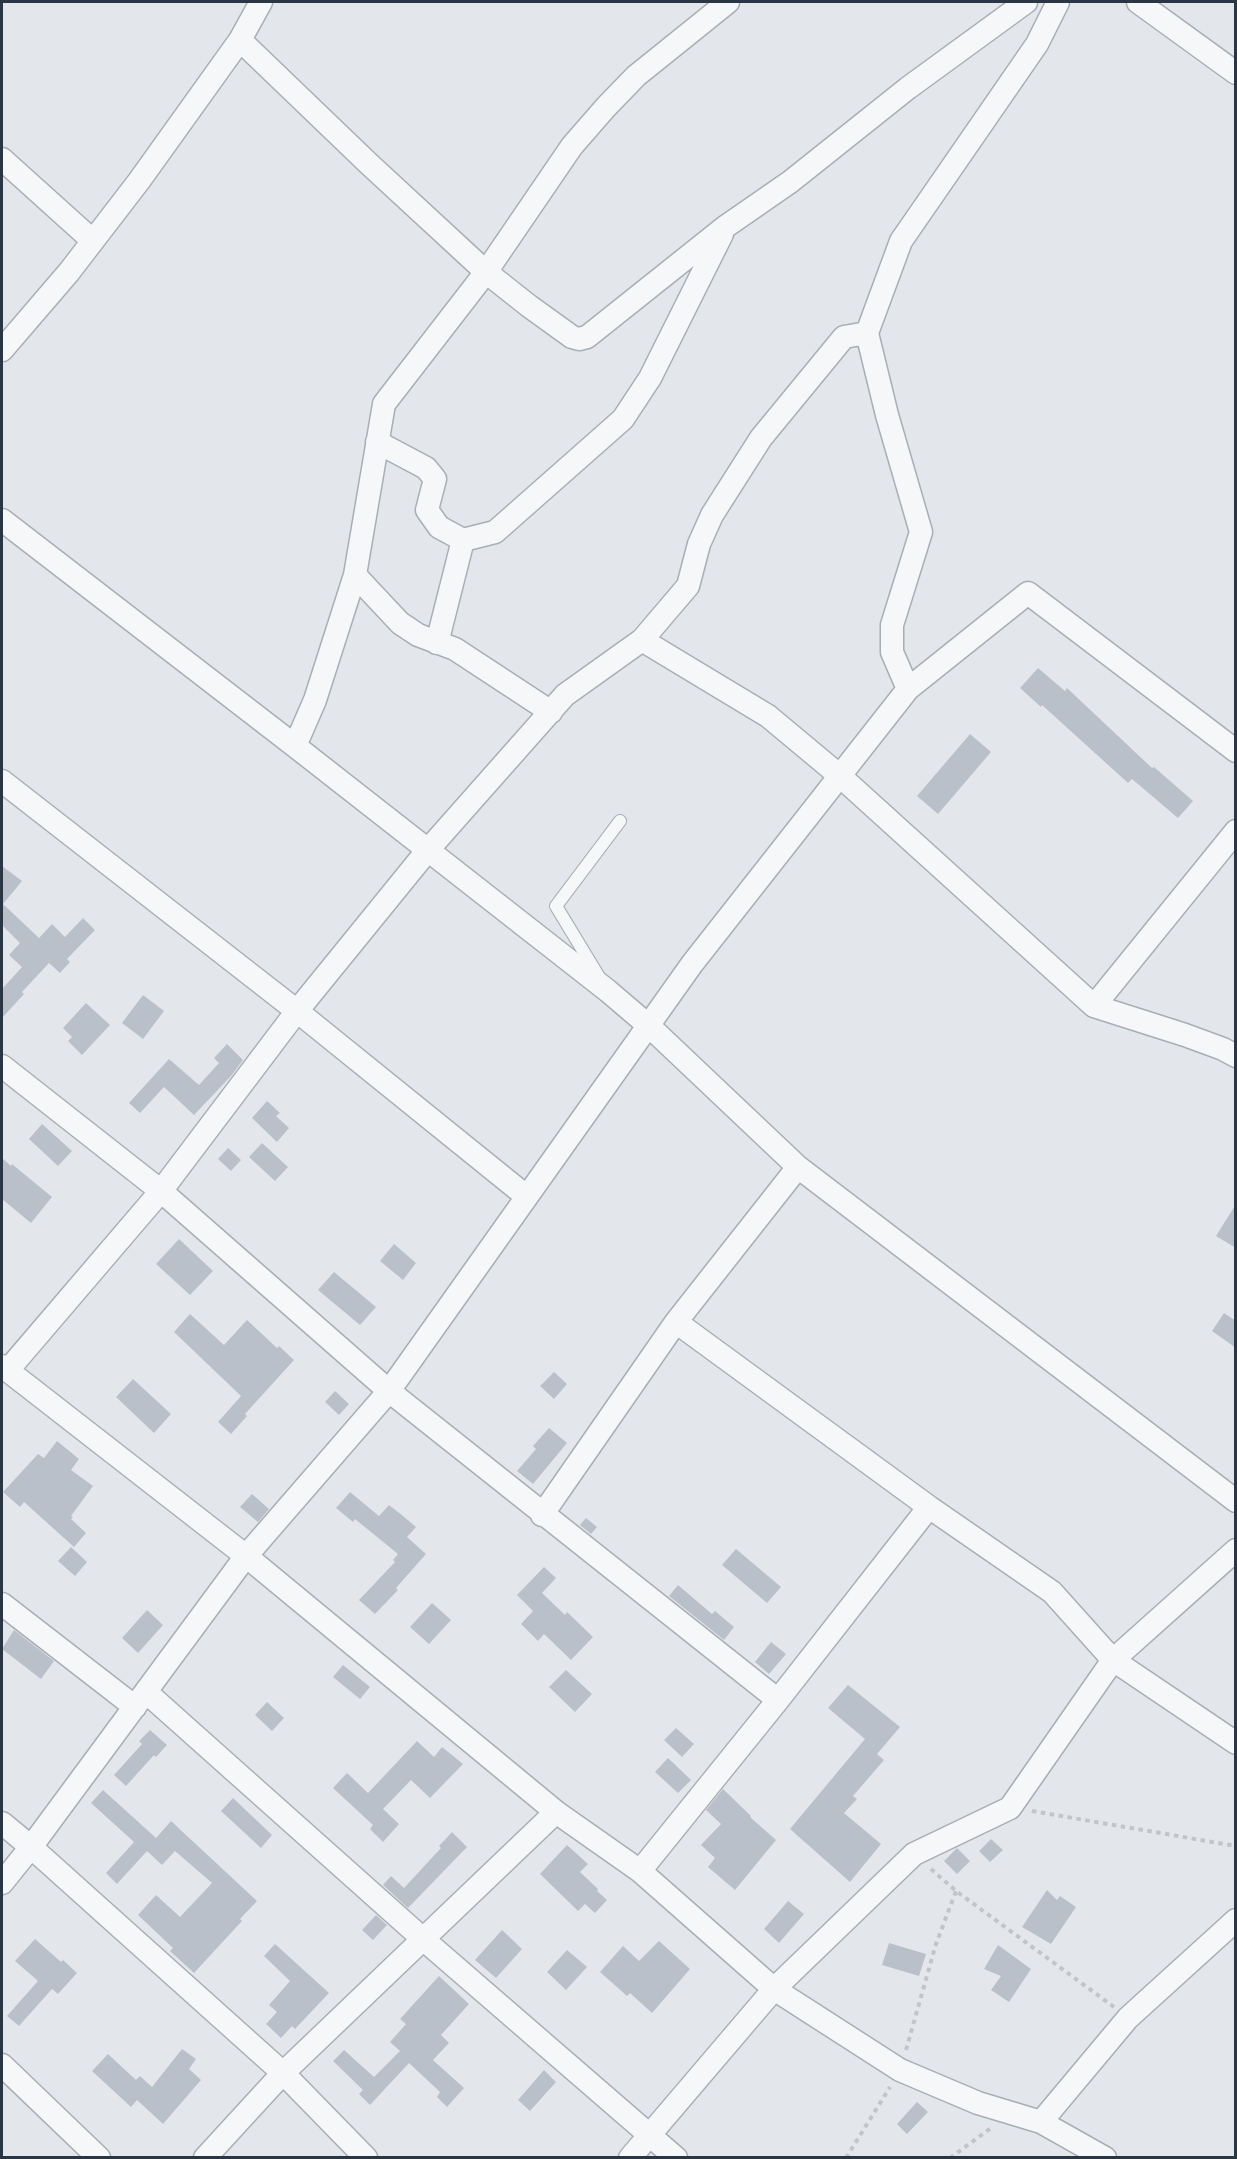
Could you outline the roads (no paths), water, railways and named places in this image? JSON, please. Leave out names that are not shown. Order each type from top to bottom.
[{"type":"street","points":[[2,350],[69,272],[139,180],[240,40],[261,2]]},
{"type":"street","points":[[295,746],[315,700],[355,576],[384,404],[486,272],[566,155],[606,107],[636,76],[728,2]]},
{"type":"street","points":[[240,40],[368,164],[486,272],[572,338],[579,339],[587,337],[603,325],[725,227],[790,182],[908,88],[1026,2]]},
{"type":"street","points":[[908,689],[892,652],[892,625],[921,532],[887,415],[867,333],[901,241],[1037,44],[1058,2]]},
{"type":"street","points":[[1138,2],[1236,74]]},
{"type":"street","points":[[2,159],[93,241]]},
{"type":"street","points":[[377,442],[426,468],[435,479],[427,510],[439,527],[463,540],[495,532],[623,419],[650,378],[725,227]]},
{"type":"street","points":[[867,333],[844,337],[761,438],[712,514],[699,544],[688,586],[642,639],[565,695],[427,851],[297,1011],[160,1191],[5,1368],[246,1556],[556,1812],[640,1871],[774,1989],[900,2070],[978,2103],[1041,2122],[1105,2157]]},
{"type":"street","points":[[2,520],[608,991],[649,1026],[798,1167],[1236,1501]]},
{"type":"street","points":[[437,643],[463,540]]},
{"type":"street","points":[[355,576],[400,623],[418,635],[455,649],[551,712]]},
{"type":"street","points":[[2,1883],[246,1556],[389,1391],[692,964],[908,689],[1028,593],[1236,751]]},
{"type":"street","points":[[642,639],[768,716],[840,776],[1094,1006],[1185,1035],[1236,1056]]},
{"type":"street","points":[[2,781],[297,1011],[526,1196]]},
{"type":"street","points":[[1094,1006],[1236,831]]},
{"type":"street","points":[[2,1066],[160,1191],[389,1391],[542,1515],[778,1700]]},
{"type":"street","points":[[542,1515],[676,1322],[798,1167]]},
{"type":"street","points":[[676,1322],[929,1507],[1052,1592],[1113,1660],[1236,1743]]},
{"type":"street","points":[[640,1871],[929,1507]]},
{"type":"street","points":[[630,2157],[774,1989],[914,1854],[1010,1808],[1113,1660],[1236,1550]]},
{"type":"street","points":[[2,1604],[140,1699],[676,2157]]},
{"type":"street","points":[[205,2157],[283,2073],[556,1812]]},
{"type":"street","points":[[2,1823],[283,2073],[366,2157]]},
{"type":"street","points":[[1041,2122],[1128,2018],[1236,1920]]},
{"type":"street","points":[[2,2065],[99,2157]]},
{"type":"lane","points":[[608,991],[555,906],[620,821]]}]
